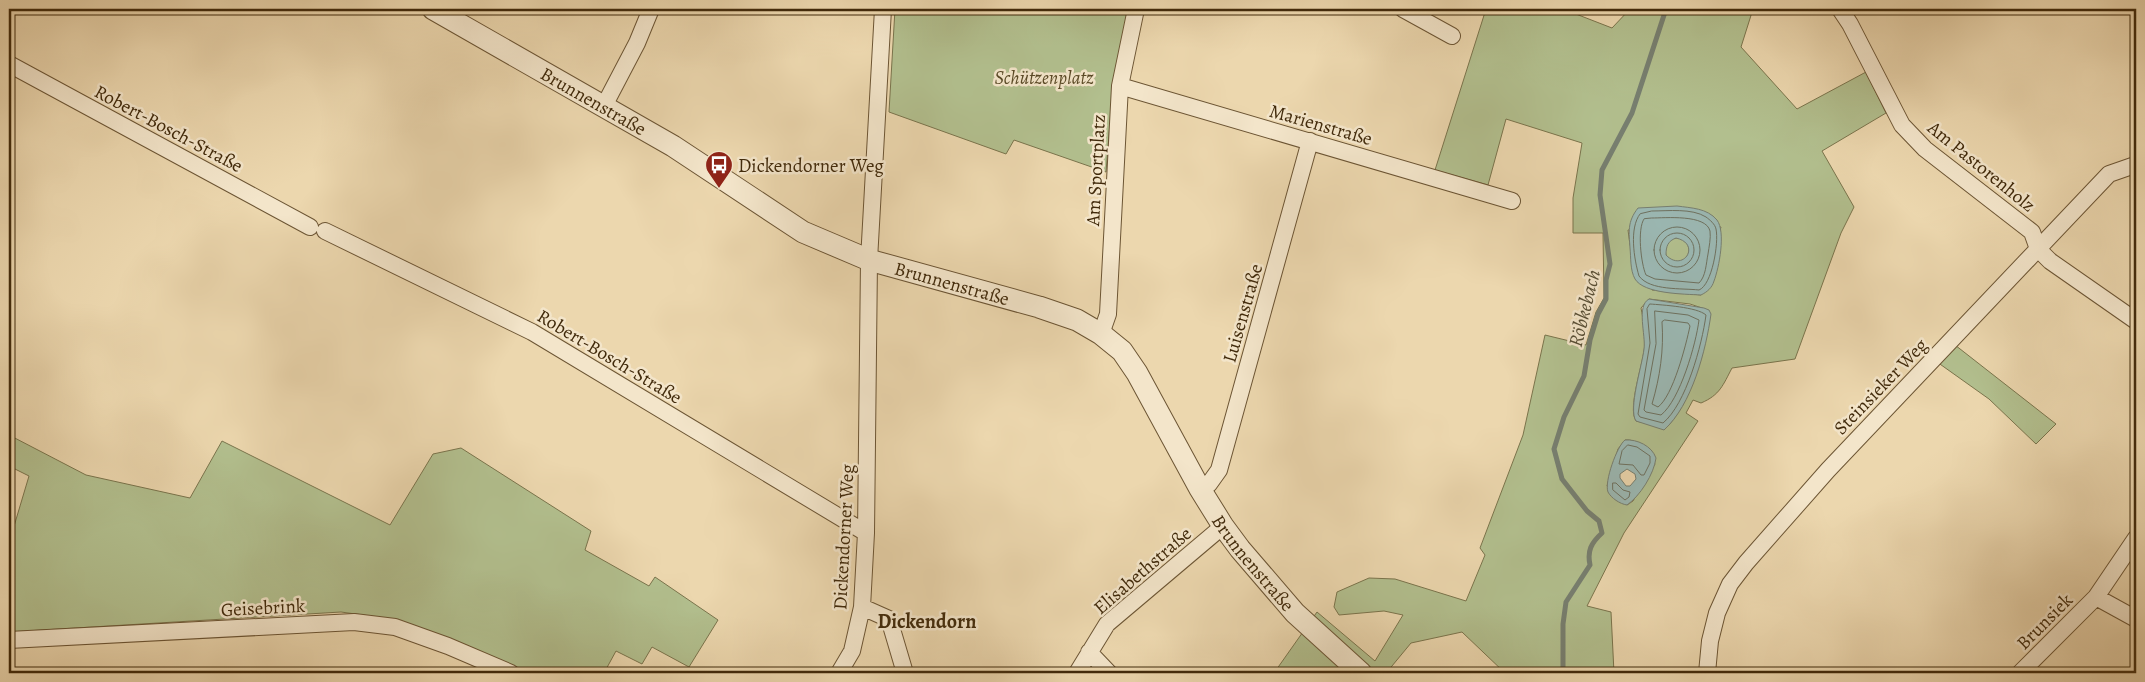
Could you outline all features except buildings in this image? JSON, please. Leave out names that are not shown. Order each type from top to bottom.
[{"type":"street","name":"Brunnenstraße","points":[[433,9],[673,146],[803,232],[868,260],[1039,307],[1077,320],[1101,334],[1122,351],[1137,373],[1200,489],[1223,526],[1294,613],[1361,673]]},
{"type":"street","points":[[604,106],[637,43],[651,9]]},
{"type":"street","name":"Dickendorner Weg","points":[[839,673],[852,651],[862,607],[866,533],[868,260],[883,9]]},
{"type":"street","name":"Am Sportplatz","points":[[1101,334],[1108,314],[1120,86],[1136,9]]},
{"type":"street","points":[[1404,9],[1452,36]]},
{"type":"street","name":"Am Pastorenholz","points":[[1840,9],[1850,24],[1902,125],[1925,149],[2032,232],[2038,249],[2050,261],[2136,322]]},
{"type":"street","name":"Robert-Bosch-Straße","points":[[9,64],[318,229],[532,332],[866,533]]},
{"type":"street","name":"Marienstraße","points":[[1120,86],[1512,201]]},
{"type":"street","name":"Luisenstraße","points":[[1200,489],[1209,484],[1218,470],[1310,142]]},
{"type":"street","name":"Steinsieker Weg","points":[[1707,673],[1710,641],[1717,613],[1730,584],[1746,563],[1828,470],[2109,174],[2132,166],[2136,167]]},
{"type":"street","name":"Elisabethstraße","points":[[1077,673],[1107,624],[1223,526]]},
{"type":"street","name":"Brunsiek","points":[[2020,673],[2096,597],[2136,538]]},
{"type":"street","name":"Brunsiek","points":[[2096,597],[2136,619]]},
{"type":"street","points":[[862,607],[889,619],[905,673]]},
{"type":"street","name":"Geisebrink","points":[[9,640],[354,622],[395,627],[448,646],[511,673]]},
{"type":"street","points":[[1089,652],[1109,673]]},
{"type":"green space","name":"Schützenplatz","points":[[895,9],[1128,9],[1113,85],[1106,172],[1014,140],[1006,154],[889,112]]},
{"type":"green space","points":[[1486,9],[1563,9],[1612,28],[1630,9],[1753,9],[1741,47],[1797,109],[1866,72],[1886,113],[1822,151],[1854,207],[1841,233],[1795,359],[1732,368],[1726,380],[1713,397],[1701,403],[1693,400],[1686,413],[1698,421],[1624,533],[1587,606],[1611,612],[1614,673],[1505,673],[1462,632],[1411,643],[1387,672],[1389,673],[1312,673],[1307,670],[1304,673],[1274,673],[1317,612],[1375,661],[1403,615],[1384,611],[1339,615],[1334,607],[1337,592],[1369,578],[1395,579],[1466,601],[1485,555],[1480,548],[1523,435],[1545,335],[1586,345],[1596,312],[1604,298],[1603,233],[1573,233],[1573,198],[1582,143],[1506,119],[1488,185],[1435,170]],"holes":[[[1721,227],[1701,295],[1652,290],[1630,245],[1628,230]],[[1649,299],[1690,304],[1708,310],[1700,356],[1691,386],[1685,400],[1668,426],[1658,426],[1636,421],[1634,414],[1633,406],[1645,343],[1641,308]],[[1625,440],[1631,440],[1643,447],[1655,464],[1633,501],[1627,505],[1607,486],[1618,449]]]},
{"type":"green space","points":[[1677,238],[1685,242],[1689,250],[1685,258],[1677,262],[1669,258],[1665,250],[1669,242]]},
{"type":"green space","points":[[1955,345],[2056,424],[2036,444],[1989,399],[1937,362]]},
{"type":"green space","points":[[9,435],[86,475],[190,498],[222,441],[390,525],[433,454],[461,448],[591,531],[585,550],[649,586],[655,577],[718,620],[689,667],[652,647],[642,664],[616,651],[604,673],[527,673],[392,619],[341,612],[9,632],[9,543],[29,476],[9,466]]},
{"type":"water","points":[[1677,206],[1693,208],[1708,213],[1717,220],[1721,233],[1720,259],[1711,288],[1701,295],[1665,292],[1647,288],[1635,279],[1631,268],[1629,232],[1630,223],[1638,208]],"holes":[[[1676,238],[1684,241],[1689,251],[1683,259],[1678,261],[1672,260],[1666,255],[1669,242]]]},
{"type":"water","points":[[1649,299],[1704,308],[1709,310],[1711,314],[1701,360],[1690,392],[1674,419],[1664,430],[1636,421],[1634,415],[1634,397],[1644,349],[1642,314],[1645,303]]},
{"type":"water","points":[[1625,440],[1639,442],[1648,447],[1656,458],[1646,484],[1627,505],[1613,498],[1609,494],[1607,487],[1612,464]],"holes":[[[1627,469],[1635,474],[1636,479],[1630,486],[1626,486],[1620,478],[1620,474]]]},
{"type":"waterway","name":"Röbkebach","points":[[1563,673],[1563,624],[1566,602],[1590,565],[1589,556],[1591,548],[1595,540],[1602,533],[1599,521],[1587,511],[1562,479],[1554,449],[1564,417],[1584,376],[1590,340],[1598,314],[1606,299],[1606,280],[1610,264],[1600,195],[1602,170],[1632,113],[1666,9]]},
{"type":"place","name":"Dickendorner Weg","points":[[719,189]]},
{"type":"district","name":"Dickendorn","points":[[927,621]]}]
